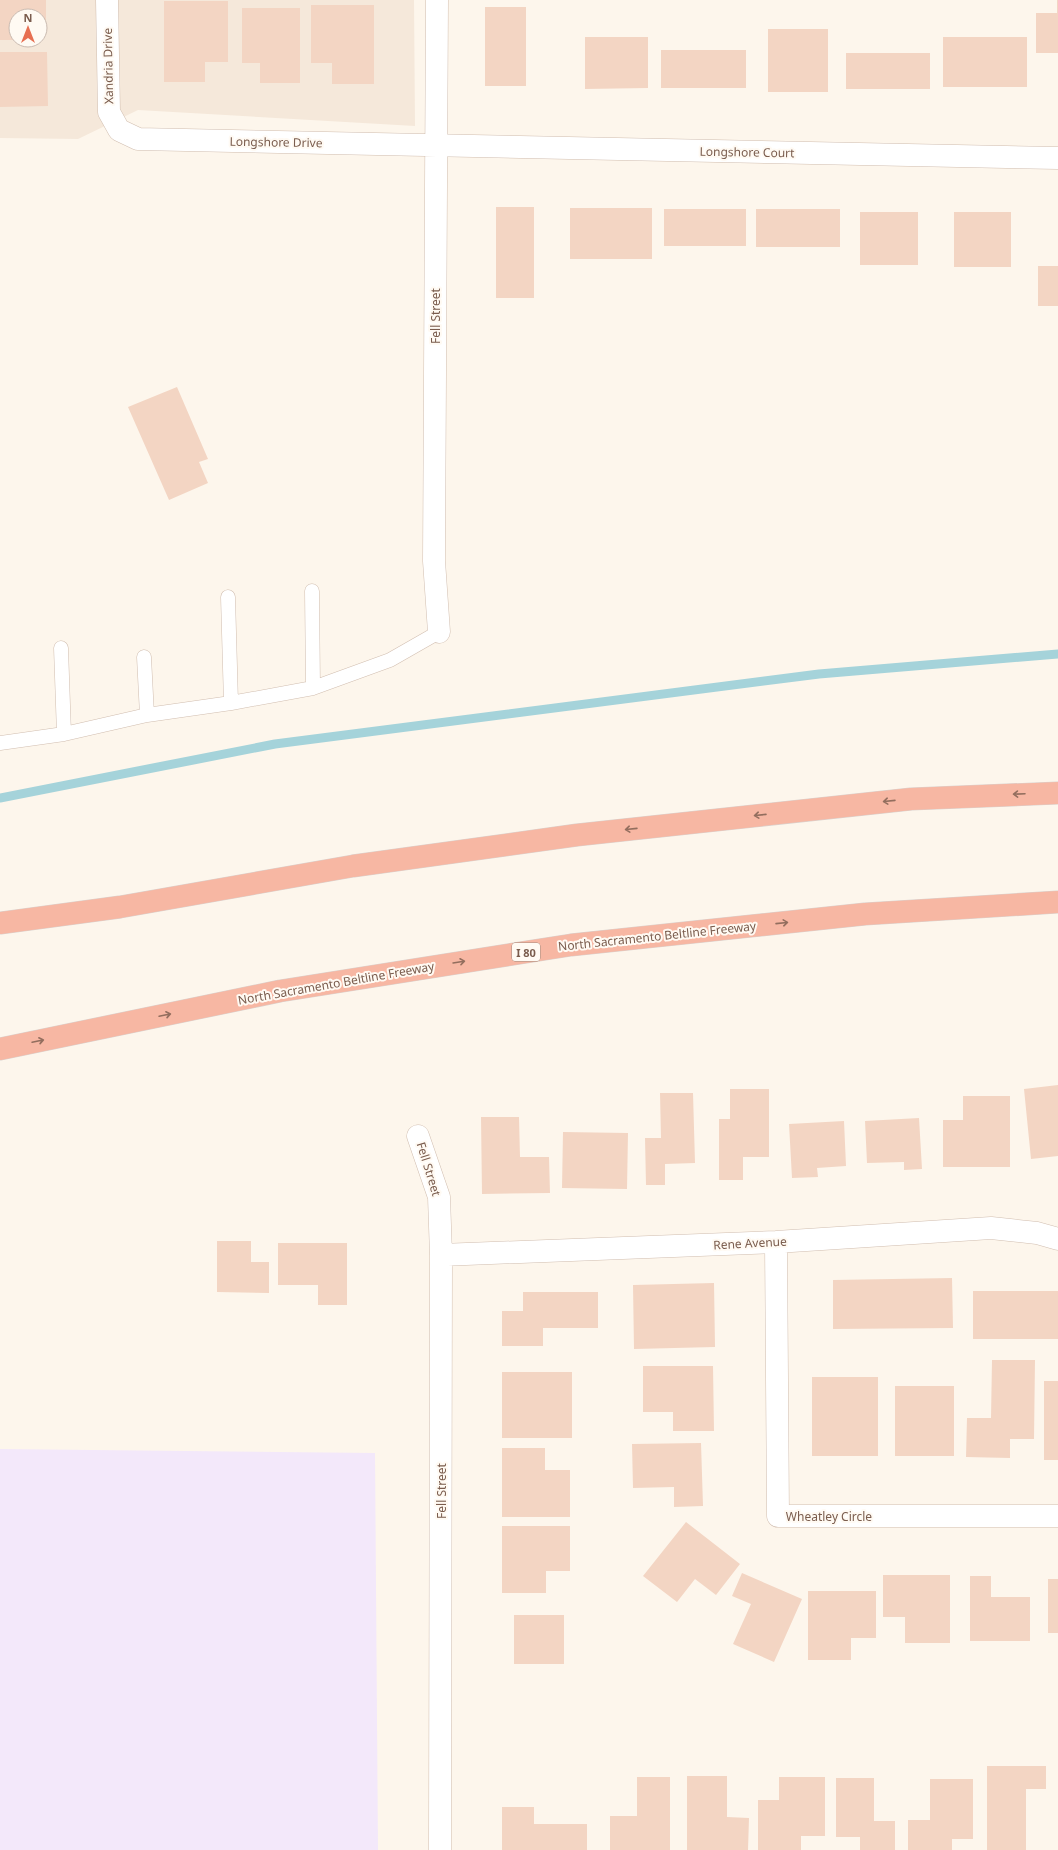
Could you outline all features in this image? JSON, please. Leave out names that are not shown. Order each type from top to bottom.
[{"type":"highway","points":[[0,923],[120,907],[353,866],[577,835],[911,799],[1058,793]]},
{"type":"highway","name":"North Sacramento Beltline Freeway","points":[[0,1049],[280,991],[572,945],[865,914],[1058,902]]},
{"type":"street","name":"Xandria Drive","points":[[106,0],[109,112],[119,130]]},
{"type":"street","name":"Fell Street","points":[[437,0],[434,561],[439,632]]},
{"type":"street","name":"Longshore Drive","points":[[119,130],[138,140],[436,145]]},
{"type":"street","name":"Longshore Court","points":[[436,145],[1058,158]]},
{"type":"street","name":"Fell Street","points":[[418,1136],[438,1197],[441,1255],[440,1850]]},
{"type":"street","name":"Rene Avenue","points":[[441,1255],[776,1242],[991,1228],[1037,1232],[1058,1239]]},
{"type":"street","name":"Wheatley Circle","points":[[776,1242],[778,1516],[1058,1516]]},
{"type":"lane","points":[[312,591],[313,688]]},
{"type":"lane","points":[[228,597],[231,703]]},
{"type":"lane","points":[[0,743],[64,734],[147,715],[231,703],[313,688],[390,660],[439,632]]},
{"type":"lane","points":[[61,648],[64,734]]},
{"type":"lane","points":[[144,657],[147,715]]},
{"type":"shaded area","points":[[0,0],[414,0],[415,126],[138,110],[78,139],[0,138]]},
{"type":"shaded area","points":[[0,1449],[375,1453],[378,1850],[0,1850]]},
{"type":"building","points":[[0,0],[46,0],[46,8],[8,8],[8,40],[0,40]]},
{"type":"building","points":[[1057,0],[1058,53],[1036,53],[1036,13],[1057,13]]},
{"type":"building","points":[[164,1],[228,1],[228,62],[205,62],[205,82],[164,82]]},
{"type":"building","points":[[311,5],[374,5],[374,84],[332,84],[332,63],[311,63]]},
{"type":"building","points":[[485,7],[526,7],[526,86],[485,86]]},
{"type":"building","points":[[242,8],[300,8],[300,83],[260,83],[260,63],[242,63]]},
{"type":"building","points":[[768,29],[828,29],[828,92],[768,92]]},
{"type":"building","points":[[585,37],[648,37],[648,88],[585,89]]},
{"type":"building","points":[[943,37],[1027,37],[1027,87],[943,87]]},
{"type":"building","points":[[661,50],[746,50],[746,88],[661,88]]},
{"type":"building","points":[[0,52],[47,52],[48,106],[0,107]]},
{"type":"building","points":[[846,53],[930,53],[930,89],[846,89]]},
{"type":"building","points":[[496,207],[534,207],[534,298],[496,298]]},
{"type":"building","points":[[570,208],[652,208],[652,259],[570,259]]},
{"type":"building","points":[[664,209],[746,209],[746,246],[664,246]]},
{"type":"building","points":[[756,209],[840,209],[840,247],[756,247]]},
{"type":"building","points":[[860,212],[918,212],[918,265],[860,265]]},
{"type":"building","points":[[954,212],[1011,212],[1011,267],[954,267]]},
{"type":"building","points":[[1038,266],[1058,266],[1058,306],[1038,306]]},
{"type":"building","points":[[177,387],[208,459],[199,462],[208,483],[169,500],[128,407]]},
{"type":"building","points":[[1058,1085],[1058,1156],[1031,1159],[1024,1089]]},
{"type":"building","points":[[730,1089],[769,1089],[769,1157],[743,1157],[743,1180],[719,1180],[719,1119],[730,1119]]},
{"type":"building","points":[[660,1093],[693,1093],[695,1163],[665,1164],[665,1185],[646,1185],[645,1138],[661,1138]]},
{"type":"building","points":[[963,1096],[1010,1096],[1010,1167],[943,1167],[943,1120],[963,1120]]},
{"type":"building","points":[[481,1117],[519,1117],[520,1157],[549,1157],[550,1193],[482,1194]]},
{"type":"building","points":[[919,1118],[922,1169],[904,1170],[904,1162],[867,1163],[865,1121]]},
{"type":"building","points":[[844,1121],[846,1166],[817,1168],[818,1177],[792,1178],[789,1124]]},
{"type":"building","points":[[563,1132],[628,1133],[627,1189],[562,1188]]},
{"type":"building","points":[[217,1241],[251,1241],[251,1262],[269,1262],[269,1293],[217,1292]]},
{"type":"building","points":[[278,1243],[347,1243],[347,1305],[318,1305],[318,1285],[278,1285]]},
{"type":"building","points":[[952,1278],[953,1328],[833,1329],[833,1280]]},
{"type":"building","points":[[714,1283],[715,1347],[634,1349],[633,1285]]},
{"type":"building","points":[[973,1291],[1058,1291],[1058,1339],[973,1339]]},
{"type":"building","points":[[523,1292],[598,1292],[598,1328],[543,1328],[543,1346],[502,1346],[502,1311],[523,1311]]},
{"type":"building","points":[[992,1360],[1035,1360],[1034,1439],[1010,1439],[1010,1458],[966,1457],[967,1418],[991,1418]]},
{"type":"building","points":[[643,1366],[713,1366],[714,1431],[673,1431],[673,1412],[643,1412]]},
{"type":"building","points":[[502,1372],[572,1372],[572,1438],[502,1438]]},
{"type":"building","points":[[812,1377],[878,1377],[878,1456],[812,1456]]},
{"type":"building","points":[[1044,1381],[1058,1381],[1058,1460],[1044,1460]]},
{"type":"building","points":[[895,1386],[954,1386],[954,1456],[895,1456]]},
{"type":"building","points":[[701,1443],[703,1506],[674,1507],[674,1487],[633,1488],[632,1444]]},
{"type":"building","points":[[502,1448],[545,1448],[545,1470],[570,1470],[570,1517],[502,1517]]},
{"type":"building","points":[[686,1522],[740,1564],[716,1595],[695,1579],[677,1602],[643,1576]]},
{"type":"building","points":[[502,1526],[570,1526],[570,1571],[546,1571],[546,1593],[502,1593]]},
{"type":"building","points":[[742,1573],[802,1599],[774,1662],[733,1644],[751,1604],[732,1596]]},
{"type":"building","points":[[883,1575],[950,1575],[950,1643],[905,1643],[905,1617],[883,1617]]},
{"type":"building","points":[[970,1576],[991,1576],[991,1597],[1030,1597],[1030,1641],[970,1641]]},
{"type":"building","points":[[1048,1579],[1058,1579],[1058,1633],[1048,1633]]},
{"type":"building","points":[[808,1591],[876,1591],[876,1638],[851,1638],[851,1660],[808,1660]]},
{"type":"building","points":[[514,1615],[564,1615],[564,1664],[514,1664]]},
{"type":"building","points":[[987,1766],[1046,1766],[1046,1789],[1026,1789],[1026,1850],[987,1850]]},
{"type":"building","points":[[687,1776],[727,1776],[727,1817],[749,1818],[748,1850],[687,1850]]},
{"type":"building","points":[[637,1777],[670,1777],[670,1850],[610,1850],[610,1816],[637,1816]]},
{"type":"building","points":[[779,1777],[825,1777],[825,1836],[801,1836],[801,1850],[758,1850],[758,1800],[779,1800]]},
{"type":"building","points":[[836,1778],[874,1778],[874,1821],[895,1821],[895,1850],[860,1850],[860,1837],[836,1837]]},
{"type":"building","points":[[930,1779],[973,1779],[973,1839],[952,1839],[952,1850],[908,1850],[908,1820],[930,1820]]},
{"type":"building","points":[[502,1807],[534,1807],[534,1824],[587,1824],[587,1850],[502,1850]]},
{"type":"waterway","points":[[0,798],[275,744],[819,674],[1058,654]]}]
